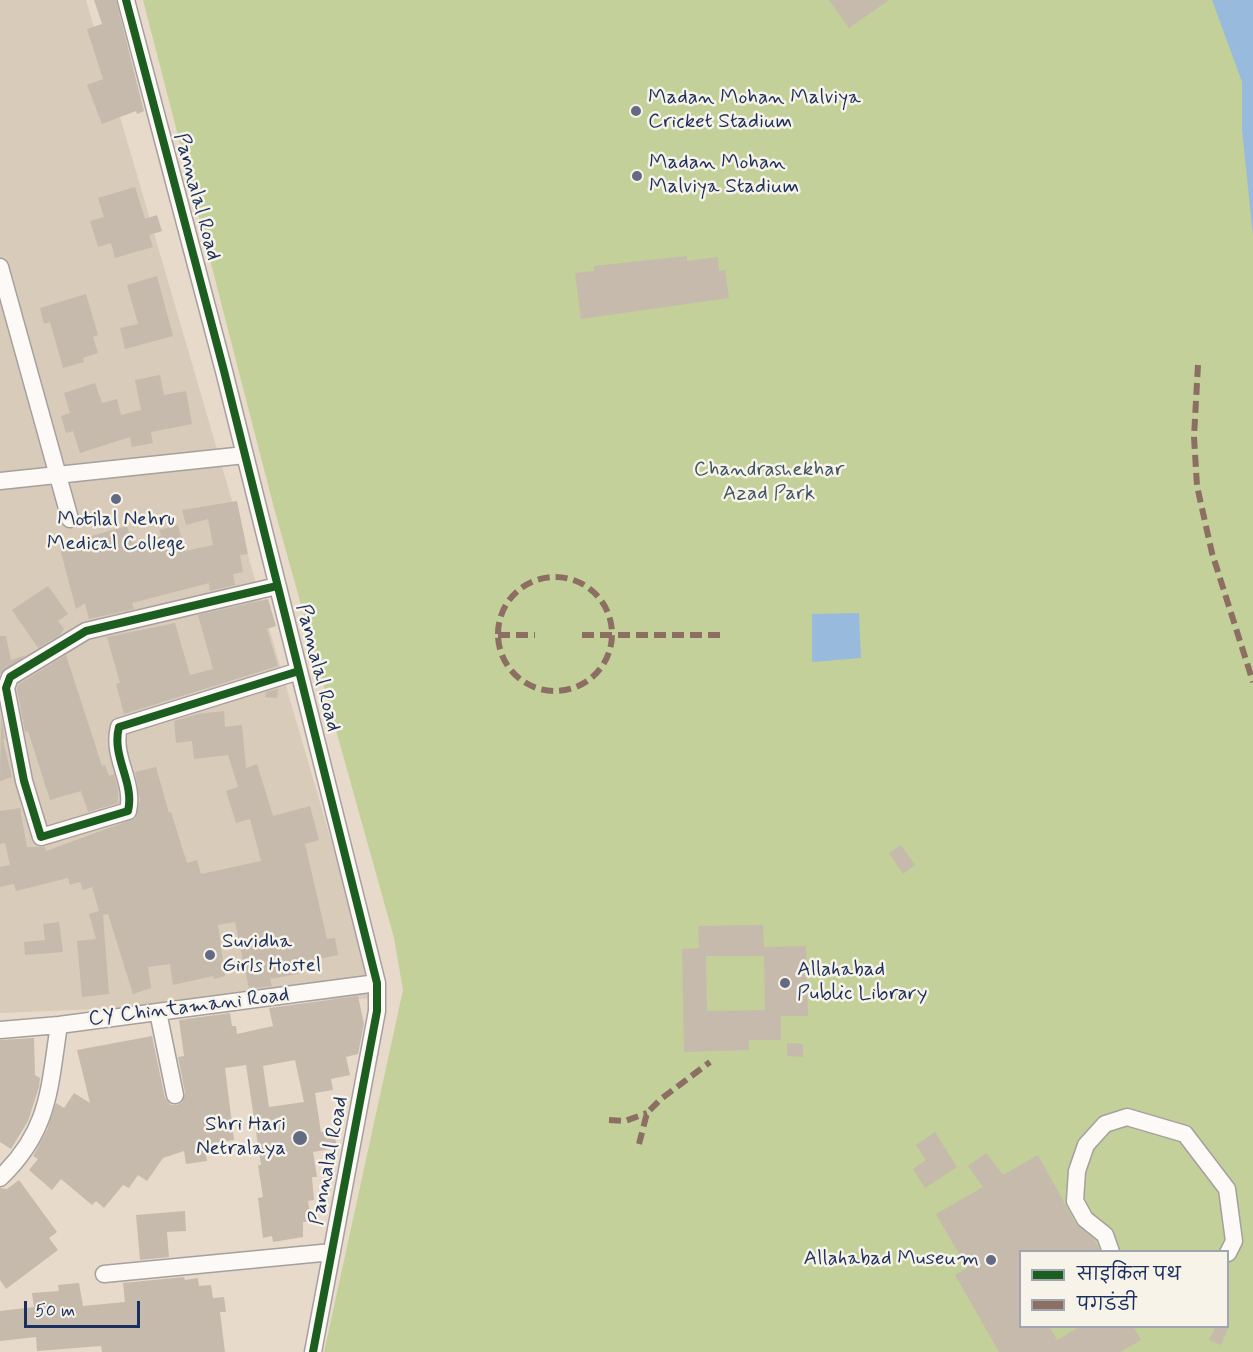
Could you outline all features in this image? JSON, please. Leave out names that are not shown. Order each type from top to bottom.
[{"type":"street","name":"Pannalal Road","points":[[126,0],[245,455],[377,983],[377,1011],[313,1352]]},
{"type":"street","points":[[0,267],[70,519]]},
{"type":"street","points":[[0,481],[245,455]]},
{"type":"street","points":[[277,586],[86,631],[10,677],[6,688],[24,781],[41,837],[128,811],[130,800],[115,742],[119,727],[299,671]]},
{"type":"street","name":"CY Chintamani Road","points":[[0,1030],[59,1025],[377,983]]},
{"type":"street","points":[[158,1012],[175,1095]]},
{"type":"street","points":[[0,1178],[22,1157],[46,1111],[59,1025]]},
{"type":"street","points":[[1111,1250],[1105,1235],[1085,1219],[1075,1201],[1077,1171],[1086,1145],[1105,1124],[1127,1117],[1185,1134],[1227,1189],[1234,1241],[1228,1250]]},
{"type":"street","points":[[104,1274],[332,1252]]},
{"type":"shaded area","name":"Motilal Nehru Medical College","points":[[0,0],[86,0],[377,998],[0,1013]]},
{"type":"green space","name":"Chandrashekhar Azad Park","points":[[143,0],[1253,0],[1253,1352],[324,1352],[403,990],[394,938],[274,508]]},
{"type":"water","points":[[1212,0],[1253,0],[1253,236],[1242,130],[1242,82]]},
{"type":"water","points":[[859,613],[861,658],[812,662],[812,614]]},
{"type":"building","points":[[94,0],[116,0],[144,111],[137,114],[136,111],[102,124],[87,85],[103,79],[87,29],[102,24]]},
{"type":"building","points":[[829,0],[889,0],[849,28]]},
{"type":"building","points":[[135,187],[145,219],[157,215],[162,231],[149,235],[153,247],[115,258],[111,243],[98,247],[90,221],[104,217],[98,198]]},
{"type":"building","points":[[687,256],[687,261],[718,257],[719,271],[725,270],[729,298],[581,319],[575,273],[594,271],[594,266]]},
{"type":"building","points":[[157,276],[173,336],[125,349],[120,328],[138,324],[127,285]]},
{"type":"building","points":[[86,294],[98,335],[93,337],[98,353],[83,358],[84,362],[63,368],[50,322],[44,324],[40,308]]},
{"type":"building","points":[[160,375],[164,395],[186,391],[192,424],[151,432],[153,443],[132,447],[130,437],[80,453],[73,431],[66,433],[61,416],[70,413],[64,393],[95,383],[102,403],[117,399],[121,415],[141,410],[135,380]]},
{"type":"building","points":[[237,501],[248,554],[240,555],[243,572],[233,574],[235,585],[210,591],[209,583],[132,603],[134,609],[89,619],[85,603],[76,609],[59,545],[127,526],[132,543],[161,536],[159,530],[178,525],[185,551],[213,545],[208,519],[186,525],[182,510]]},
{"type":"building","points":[[48,586],[68,614],[58,621],[64,629],[60,635],[38,648],[12,610]]},
{"type":"building","points":[[268,599],[276,626],[267,629],[278,666],[124,714],[116,684],[120,683],[107,637],[175,623],[190,675],[213,669],[198,615]]},
{"type":"building","points":[[0,636],[6,636],[11,660],[26,655],[0,674]]},
{"type":"building","points":[[66,655],[102,766],[105,765],[109,776],[114,774],[118,791],[118,803],[88,812],[81,791],[50,800],[28,731],[25,732],[17,689],[19,684]]},
{"type":"building","points":[[278,689],[277,698],[265,697],[266,692]]},
{"type":"building","points":[[224,711],[225,727],[242,725],[246,768],[257,764],[273,816],[310,806],[319,840],[305,844],[327,939],[335,938],[338,955],[296,964],[298,974],[270,979],[272,986],[249,989],[235,922],[218,925],[225,976],[214,979],[213,976],[173,985],[170,964],[148,967],[151,988],[133,994],[108,914],[103,915],[109,994],[82,997],[77,941],[96,939],[89,914],[99,911],[92,887],[83,890],[80,882],[70,885],[68,878],[16,891],[14,884],[0,887],[0,867],[10,865],[5,843],[0,844],[0,811],[20,808],[27,847],[45,847],[46,851],[136,818],[140,800],[135,772],[156,767],[187,863],[197,860],[201,874],[261,861],[250,819],[236,823],[226,791],[238,787],[228,755],[194,759],[192,741],[176,743],[174,721],[198,714]]},
{"type":"building","points":[[1,716],[5,739],[3,740],[12,777],[0,781]]},
{"type":"building","points":[[901,845],[915,865],[903,874],[889,853]]},
{"type":"building","points":[[59,922],[63,952],[25,955],[24,942],[45,940],[43,924]]},
{"type":"building","name":"Allahabad Public Library","points":[[763,925],[764,947],[806,946],[808,1016],[781,1016],[781,1040],[749,1040],[749,1050],[684,1052],[682,949],[699,948],[698,926]],"holes":[[[706,956],[764,956],[765,1010],[707,1011]]]},
{"type":"building","points":[[358,996],[364,1024],[358,1054],[346,1057],[350,1075],[331,1079],[333,1090],[315,1093],[321,1132],[334,1130],[337,1148],[313,1152],[317,1177],[312,1177],[314,1200],[308,1201],[310,1212],[306,1213],[307,1222],[303,1222],[303,1237],[273,1242],[272,1236],[263,1238],[258,1198],[263,1197],[258,1165],[261,1165],[246,1065],[225,1068],[234,1140],[214,1143],[215,1154],[206,1155],[207,1161],[186,1164],[184,1151],[163,1158],[147,1181],[138,1175],[129,1188],[123,1185],[104,1208],[96,1201],[92,1205],[61,1179],[52,1190],[29,1170],[38,1159],[33,1156],[47,1130],[56,1103],[64,1108],[74,1093],[90,1103],[77,1050],[152,1036],[165,1098],[171,1105],[177,1105],[182,1102],[185,1093],[178,1057],[184,1056],[179,1020],[230,1013],[232,1026],[236,1026],[237,1034],[273,1026],[269,1008]],"holes":[[[295,1060],[304,1102],[269,1107],[263,1066]]]},
{"type":"building","points":[[34,1038],[35,1075],[40,1078],[39,1087],[28,1121],[11,1149],[0,1142],[0,1040]]},
{"type":"building","points":[[787,1043],[803,1044],[803,1057],[787,1056]]},
{"type":"building","points":[[935,1132],[957,1167],[925,1188],[913,1169],[926,1160],[916,1145]]},
{"type":"building","name":"Allahabad Museum","points":[[986,1153],[1003,1175],[1038,1155],[1076,1224],[1094,1239],[1100,1250],[1019,1250],[1019,1328],[1050,1328],[1057,1340],[1078,1328],[1134,1328],[1141,1340],[1120,1352],[999,1352],[955,1275],[967,1268],[936,1214],[983,1187],[968,1166]]},
{"type":"building","points":[[19,1180],[57,1232],[49,1238],[58,1250],[6,1289],[0,1280],[0,1188],[7,1189]]},
{"type":"building","points":[[185,1211],[186,1231],[167,1232],[169,1257],[140,1260],[136,1215]]},
{"type":"building","points":[[184,1277],[185,1280],[198,1278],[199,1286],[211,1285],[213,1298],[224,1297],[226,1312],[220,1312],[225,1352],[102,1352],[101,1346],[37,1351],[36,1337],[0,1341],[0,1311],[34,1307],[32,1293],[59,1291],[58,1285],[79,1283],[83,1306],[125,1302],[123,1283]]},
{"type":"building","points":[[1215,1328],[1228,1328],[1221,1345],[1209,1340]]},
{"type":"marked path","points":[[1198,365],[1194,437],[1197,486],[1212,553],[1253,682]]},
{"type":"marked path","points":[[555,577],[577,581],[595,594],[608,612],[612,634],[608,656],[595,674],[577,687],[555,691],[533,687],[515,674],[502,656],[498,634],[502,612],[515,594],[533,581],[555,577]]},
{"type":"marked path","points":[[498,635],[535,635]]},
{"type":"marked path","points":[[582,635],[723,635]]},
{"type":"marked path","points":[[639,1144],[647,1113],[661,1099],[710,1062]]},
{"type":"marked path","points":[[609,1120],[625,1121],[647,1113]]},
{"type":"cycle path","points":[[126,0],[224,371],[377,983],[377,1011],[313,1352]]},
{"type":"cycle path","points":[[277,586],[86,631],[10,677],[6,688],[24,781],[41,837],[128,811],[128,790],[118,749],[119,727],[299,671]]},
{"type":"place","name":"Madan Mohan Malviya Cricket Stadium","points":[[636,111]]},
{"type":"place","name":"Madan Mohan Malviya Stadium","points":[[637,176]]},
{"type":"place","name":"Motilal Nehru Medical College","points":[[116,499]]},
{"type":"place","name":"Suvidha Girls Hostel","points":[[210,955]]},
{"type":"place","name":"Allahabad Public Library","points":[[785,983]]},
{"type":"place","name":"Shri Hari Netralaya","points":[[300,1138]]},
{"type":"place","name":"Allahabad Museum","points":[[991,1260]]}]
